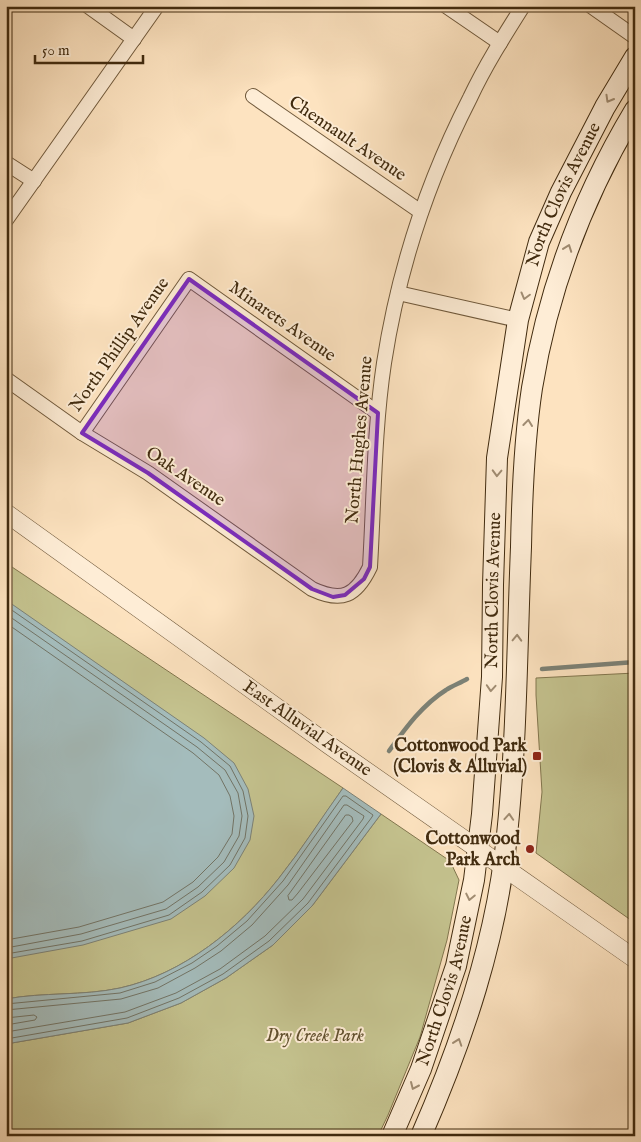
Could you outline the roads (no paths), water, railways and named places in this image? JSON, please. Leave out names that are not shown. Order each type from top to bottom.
[{"type":"main road","name":"North Clovis Avenue","points":[[392,1136],[421,1069],[456,966],[479,849],[492,677],[493,585],[498,458],[518,320],[540,242],[561,192],[601,114],[635,57]]},
{"type":"main road","name":"North Clovis Avenue","points":[[421,1136],[445,1080],[481,974],[503,866],[514,734],[523,475],[532,387],[553,294],[568,249],[608,157],[635,110]]},
{"type":"main road","points":[[518,320],[522,361],[510,453],[516,469],[523,475]]},
{"type":"street","points":[[88,6],[134,39]]},
{"type":"street","points":[[6,220],[157,6]]},
{"type":"street","points":[[446,6],[500,42]]},
{"type":"street","name":"North Hughes Avenue","points":[[345,595],[355,590],[364,579],[370,566],[378,413],[384,363],[398,293],[421,212],[469,98],[500,42],[523,6]]},
{"type":"street","points":[[591,6],[635,37]]},
{"type":"street","name":"Chennault Avenue","points":[[253,96],[421,212]]},
{"type":"street","points":[[6,163],[34,181]]},
{"type":"street","name":"Minarets Avenue","points":[[189,279],[378,413]]},
{"type":"street","name":"North Phillip Avenue","points":[[82,433],[189,279]]},
{"type":"street","points":[[398,293],[518,320]]},
{"type":"street","name":"Oak Avenue","points":[[6,379],[82,433],[148,473],[312,589],[333,597],[345,595]]},
{"type":"street","name":"East Alluvial Avenue","points":[[6,513],[313,733],[635,959]]},
{"type":"water","points":[[6,600],[204,738],[234,763],[248,789],[254,816],[250,840],[234,868],[205,896],[171,919],[83,945],[6,959]]},
{"type":"water","points":[[343,788],[381,814],[312,906],[273,945],[226,978],[181,1003],[128,1023],[6,1044],[6,999],[34,995],[92,992],[120,988],[143,981],[166,972],[188,960],[228,931],[264,897],[296,856]]},
{"type":"waterway","points":[[542,669],[635,662]]},
{"type":"waterway","points":[[389,751],[414,718],[429,703],[446,690],[467,679]]},
{"type":"place","name":"Cottonwood Park (Clovis & Alluvial)","points":[[537,756]]},
{"type":"place","name":"Cottonwood Park Arch","points":[[530,849]]},
{"type":"park label","name":"Dry Creek Park","points":[[315,1036]]}]
